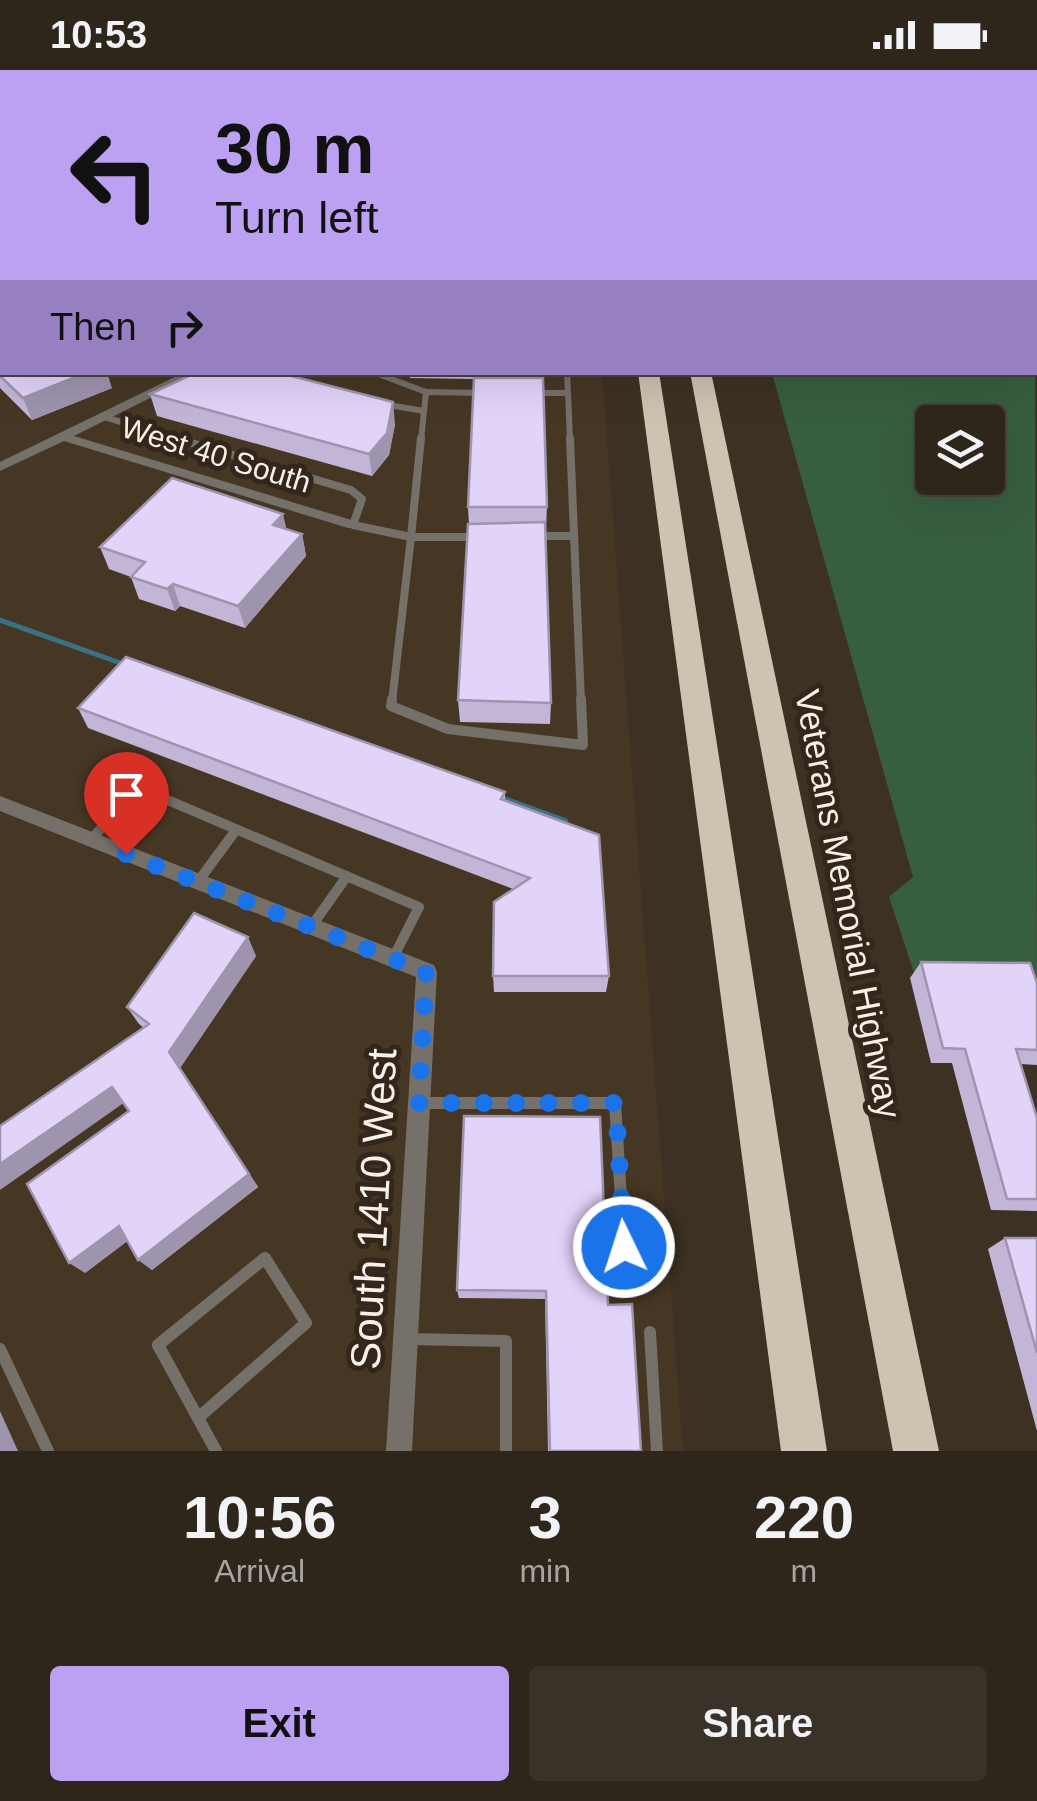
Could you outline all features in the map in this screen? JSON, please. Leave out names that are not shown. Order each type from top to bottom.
[{"type":"highway","points":[[648,375],[804,1451]]},
{"type":"highway","name":"Veterans Memorial Highway","points":[[701,375],[916,1451]]},
{"type":"street","points":[[0,467],[190,375]]},
{"type":"street","name":"West 40 South","points":[[64,437],[353,525]]},
{"type":"street","points":[[0,803],[393,958]]},
{"type":"street","name":"South 1410 West","points":[[393,958],[426,972],[399,1451]]},
{"type":"lane","points":[[382,375],[426,392],[498,392]]},
{"type":"lane","points":[[426,392],[391,706],[448,729],[583,745],[567,375]]},
{"type":"lane","points":[[515,393],[568,393]]},
{"type":"lane","points":[[372,402],[424,411]]},
{"type":"lane","points":[[104,417],[350,490],[362,498],[353,525],[410,537],[486,537]]},
{"type":"lane","points":[[520,536],[573,536]]},
{"type":"lane","points":[[91,840],[137,787],[419,907],[393,958]]},
{"type":"lane","points":[[197,883],[236,830]]},
{"type":"lane","points":[[311,927],[347,876]]},
{"type":"lane","points":[[419,1103],[616,1103],[624,1247]]},
{"type":"lane","points":[[198,1418],[306,1323],[265,1258],[158,1344],[198,1418],[216,1451]]},
{"type":"lane","points":[[650,1332],[658,1451]]},
{"type":"lane","points":[[405,1339],[506,1341],[506,1451]]},
{"type":"lane","points":[[0,1350],[48,1451]]},
{"type":"shaded area","points":[[0,375],[602,375],[683,1451],[0,1451]]},
{"type":"green space","points":[[773,375],[1035,375],[1037,978],[914,973],[889,897],[913,877]]},
{"type":"building","points":[[0,375],[80,375],[23,398]]},
{"type":"building","points":[[191,375],[288,375],[393,402],[387,433],[369,454],[150,394]]},
{"type":"building","points":[[474,378],[543,378],[547,507],[468,507]]},
{"type":"building","points":[[172,478],[283,514],[273,525],[302,534],[238,606],[173,584],[167,589],[131,577],[145,562],[100,547]]},
{"type":"building","points":[[545,522],[551,703],[458,700],[468,524]]},
{"type":"building","points":[[126,657],[505,792],[501,799],[599,835],[609,976],[493,976],[494,902],[530,878],[78,708]]},
{"type":"building","points":[[194,913],[248,937],[169,1052],[249,1174],[138,1260],[119,1226],[69,1263],[27,1184],[129,1111],[112,1087],[0,1164],[0,1126],[149,1024],[127,1007]]},
{"type":"building","points":[[921,962],[1030,963],[1037,983],[1037,1050],[1016,1049],[1037,1118],[1037,1199],[1007,1199],[965,1049],[943,1048]]},
{"type":"building","points":[[464,1116],[600,1117],[608,1305],[632,1304],[641,1451],[550,1451],[546,1291],[457,1290]]},
{"type":"building","points":[[1005,1238],[1037,1238],[1037,1353]]},
{"type":"waterway","points":[[0,620],[126,665]]},
{"type":"waterway","points":[[501,798],[565,821]]},
{"type":"route","points":[[126,854],[426,972],[419,1103],[616,1103],[624,1247]]}]
